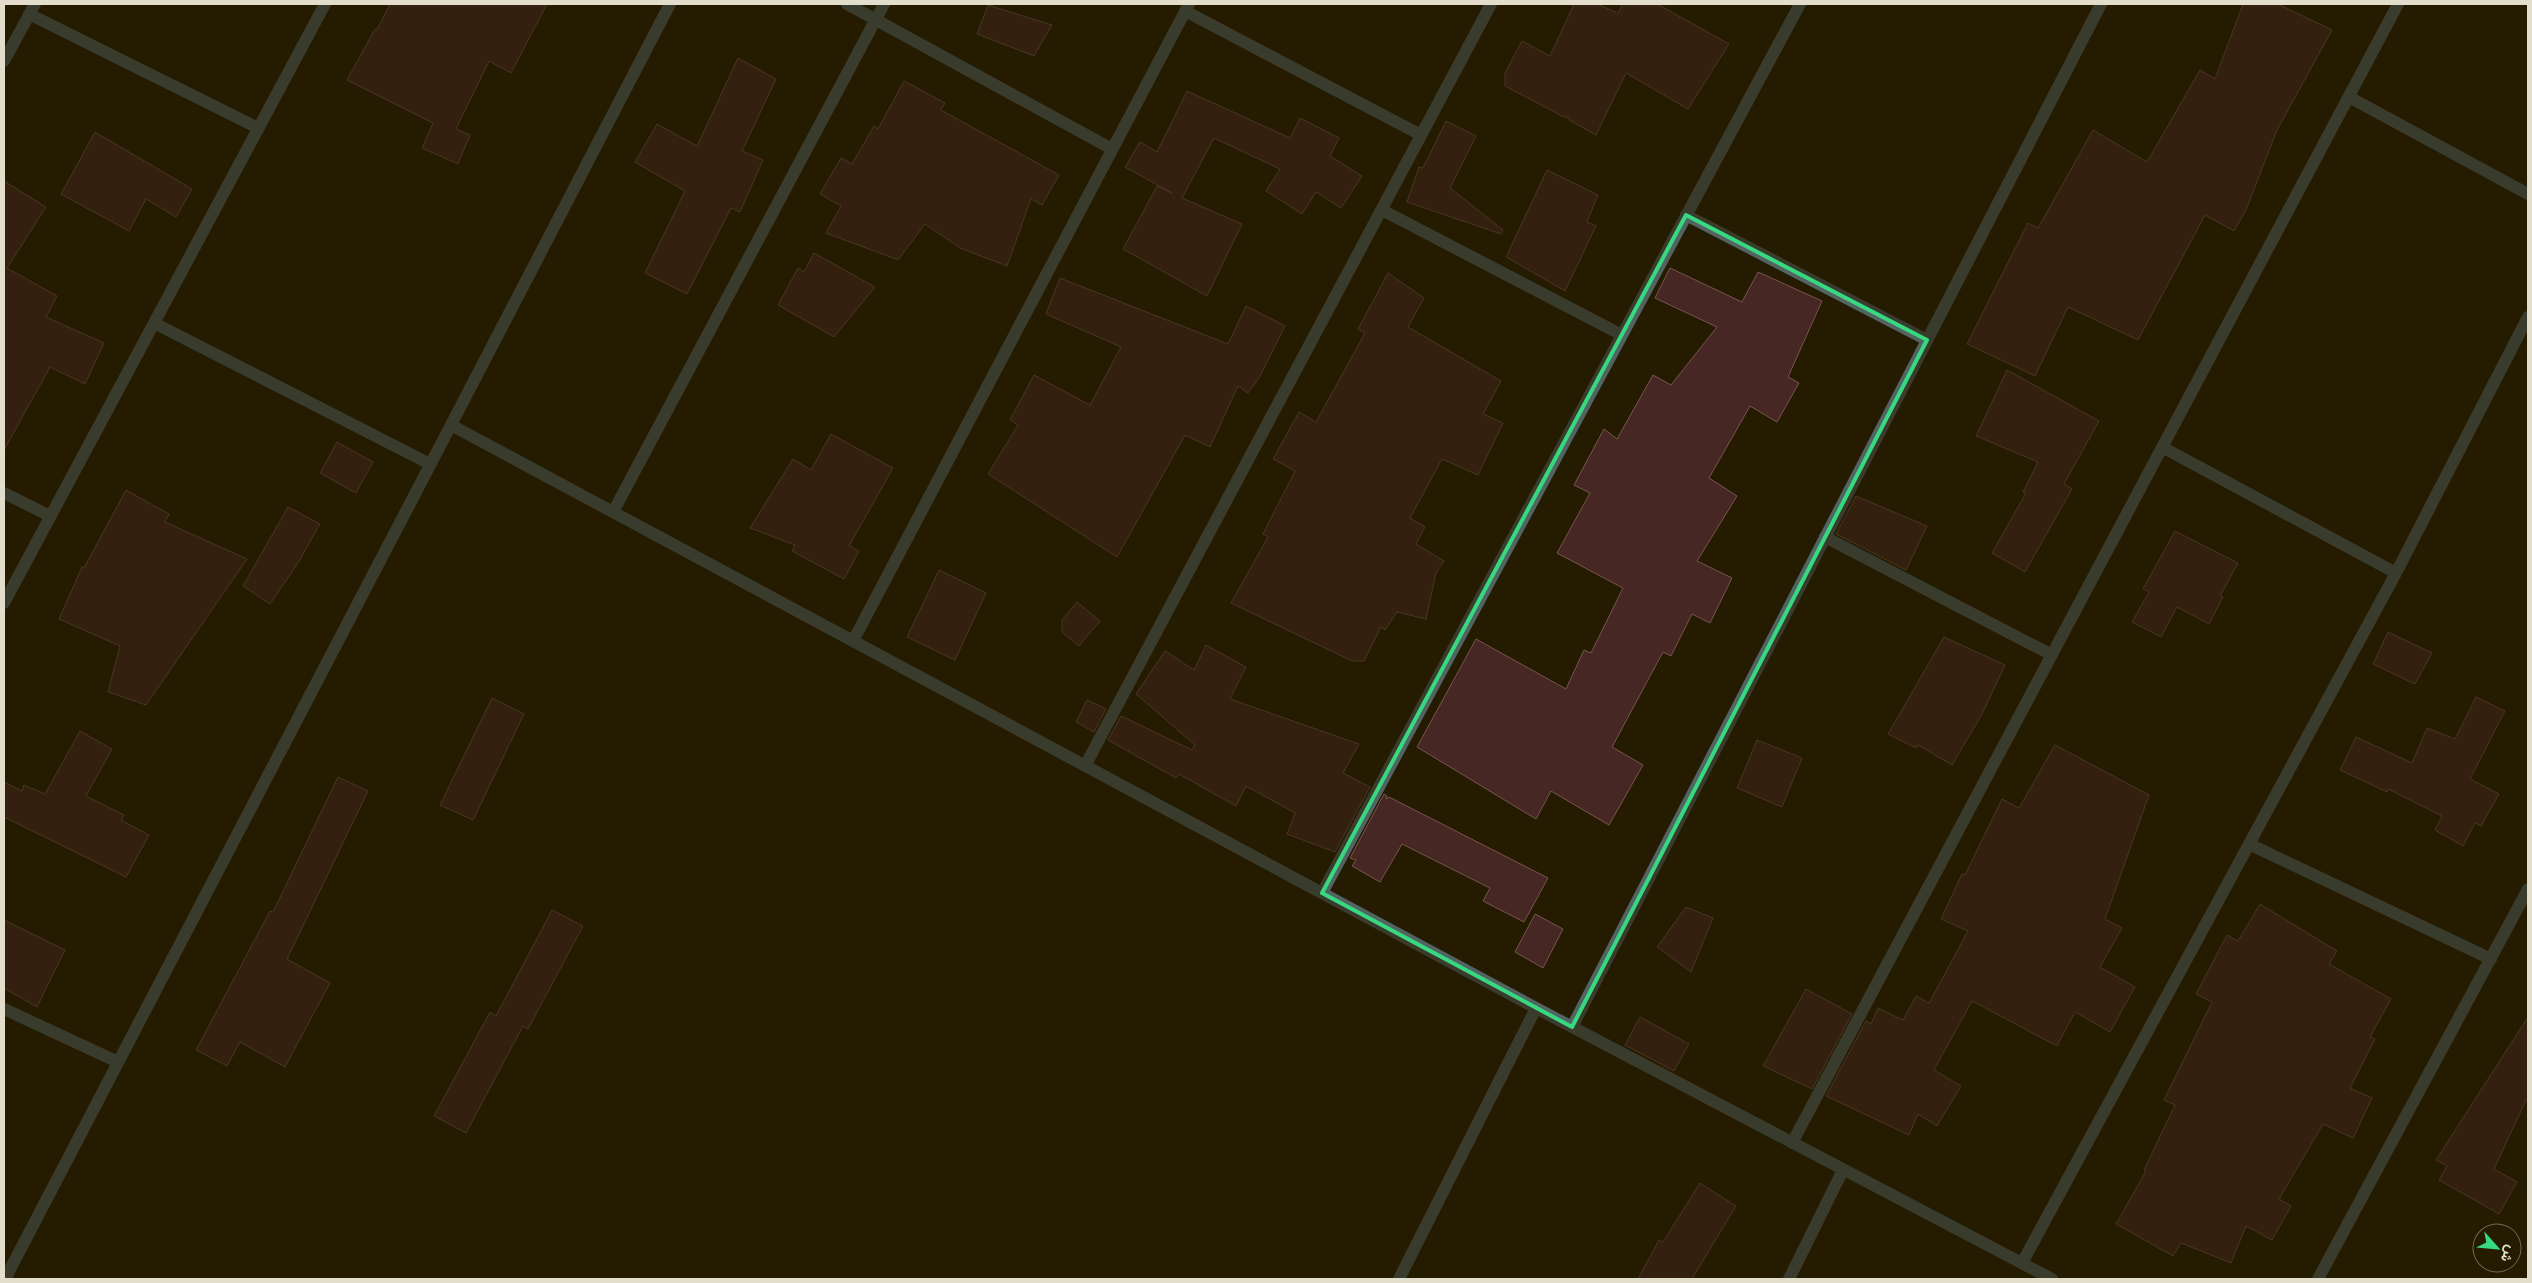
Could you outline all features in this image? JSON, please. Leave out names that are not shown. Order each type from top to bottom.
[{"type":"street","points":[[4,603],[325,4]]},
{"type":"street","points":[[5,1279],[670,4]]},
{"type":"street","points":[[847,4],[1112,149]]},
{"type":"street","points":[[613,512],[884,4]]},
{"type":"street","points":[[1086,766],[1491,4]]},
{"type":"street","points":[[1322,893],[1800,4]]},
{"type":"street","points":[[1572,1027],[2101,4]]},
{"type":"street","points":[[1792,1142],[2398,4]]},
{"type":"street","points":[[853,641],[1187,7],[1421,135]]},
{"type":"street","points":[[4,61],[32,9],[258,128]]},
{"type":"street","points":[[2349,97],[2528,194]]},
{"type":"street","points":[[1382,210],[1622,335]]},
{"type":"street","points":[[1686,215],[1927,340]]},
{"type":"street","points":[[2022,1264],[2396,573],[2528,317]]},
{"type":"street","points":[[154,323],[430,464]]},
{"type":"street","points":[[451,425],[1536,1008],[2052,1279]]},
{"type":"street","points":[[2162,447],[2396,573]]},
{"type":"street","points":[[4,493],[50,516]]},
{"type":"street","points":[[1825,537],[2052,655]]},
{"type":"street","points":[[2248,844],[2491,959]]},
{"type":"street","points":[[2318,1279],[2528,889]]},
{"type":"street","points":[[1399,1279],[1536,1008]]},
{"type":"street","points":[[4,1009],[118,1062]]},
{"type":"street","points":[[1788,1279],[1843,1170]]},
{"type":"highlighted area","points":[[1686,215],[1927,340],[1572,1027],[1322,893]]},
{"type":"building","points":[[390,4],[547,4],[511,73],[489,61],[456,129],[470,135],[458,164],[422,148],[433,123],[347,80]]},
{"type":"building","points":[[1574,4],[1597,4],[1618,13],[1623,4],[1657,4],[1729,44],[1688,109],[1626,73],[1596,135],[1569,120],[1570,118],[1562,116],[1505,86],[1505,73],[1522,41],[1550,56]]},
{"type":"building","points":[[2243,4],[2278,4],[2332,30],[2277,130],[2246,210],[2234,231],[2205,215],[2138,340],[2068,307],[2035,376],[1967,344],[2028,223],[2038,228],[2093,130],[2147,162],[2200,70],[2215,79]]},
{"type":"building","points":[[988,5],[1052,25],[1034,56],[977,34]]},
{"type":"building","points":[[738,58],[776,79],[742,151],[763,160],[740,212],[731,208],[687,294],[645,273],[685,191],[635,162],[657,124],[697,146]]},
{"type":"building","points":[[904,81],[945,103],[941,110],[1059,175],[1042,205],[1031,199],[1007,266],[960,248],[925,224],[898,260],[826,233],[841,206],[820,194],[841,158],[852,164],[874,126],[878,129]]},
{"type":"building","points":[[1187,91],[1290,138],[1300,118],[1339,138],[1330,156],[1362,176],[1341,208],[1316,192],[1302,214],[1266,191],[1280,169],[1214,138],[1182,198],[1242,224],[1207,296],[1123,249],[1157,186],[1172,193],[1125,167],[1140,142],[1157,152]]},
{"type":"building","points":[[1446,121],[1476,136],[1450,188],[1503,230],[1501,234],[1407,202],[1419,167],[1423,168]]},
{"type":"building","points":[[95,132],[192,189],[176,217],[146,199],[129,231],[61,194]]},
{"type":"building","points":[[1547,170],[1598,195],[1587,222],[1596,226],[1565,291],[1506,257]]},
{"type":"building","points":[[4,181],[46,207],[7,268],[57,296],[46,317],[104,343],[85,384],[50,367],[4,450]]},
{"type":"building","points":[[814,253],[875,287],[834,337],[778,305],[798,268],[804,272]]},
{"type":"building","points":[[1670,268],[1742,302],[1758,272],[1822,301],[1788,377],[1799,383],[1777,422],[1750,406],[1709,478],[1737,496],[1697,561],[1732,578],[1710,623],[1692,614],[1671,656],[1663,652],[1612,747],[1643,765],[1609,825],[1551,791],[1536,819],[1417,747],[1476,639],[1566,689],[1584,650],[1591,653],[1623,588],[1557,553],[1590,493],[1574,485],[1604,429],[1617,439],[1653,375],[1671,385],[1717,327],[1655,298]]},
{"type":"building","points":[[1388,273],[1424,298],[1408,327],[1501,381],[1483,414],[1503,423],[1478,475],[1442,459],[1410,518],[1425,527],[1416,544],[1444,561],[1436,573],[1426,619],[1397,612],[1385,630],[1381,627],[1364,661],[1352,661],[1231,603],[1268,537],[1263,534],[1295,471],[1273,459],[1299,412],[1316,422],[1365,333],[1358,329]]},
{"type":"building","points":[[1060,278],[1228,344],[1246,306],[1285,326],[1259,378],[1248,393],[1238,386],[1210,447],[1185,435],[1117,557],[988,474],[1018,425],[1010,420],[1034,375],[1090,405],[1121,347],[1046,314]]},
{"type":"building","points":[[2007,370],[2099,421],[2064,484],[2072,489],[2025,572],[1992,553],[2026,493],[2023,492],[2038,462],[1976,436]]},
{"type":"building","points":[[831,434],[893,468],[849,546],[859,551],[844,579],[792,551],[795,545],[750,528],[793,459],[811,470]]},
{"type":"building","points":[[337,442],[373,462],[356,493],[320,473]]},
{"type":"building","points":[[126,490],[169,514],[165,522],[247,559],[146,705],[108,692],[120,646],[59,619],[82,567],[84,568]]},
{"type":"building","points":[[1856,496],[1927,526],[1906,570],[1836,534]]},
{"type":"building","points":[[288,507],[320,524],[298,563],[270,604],[243,586]]},
{"type":"building","points":[[2175,531],[2238,563],[2220,596],[2223,597],[2209,624],[2177,607],[2161,637],[2132,622],[2149,592],[2143,589]]},
{"type":"building","points":[[939,570],[986,593],[955,660],[907,637]]},
{"type":"building","points":[[1077,602],[1100,621],[1079,646],[1062,632],[1062,620]]},
{"type":"building","points":[[2388,632],[2432,653],[2415,684],[2373,664]]},
{"type":"building","points":[[1944,637],[2005,665],[1982,714],[1952,765],[1918,745],[1916,748],[1888,734]]},
{"type":"building","points":[[1206,645],[1246,667],[1230,699],[1359,744],[1343,773],[1370,787],[1335,852],[1287,834],[1295,813],[1246,786],[1236,806],[1179,774],[1176,778],[1108,740],[1121,716],[1192,750],[1195,745],[1136,694],[1165,651],[1194,670]]},
{"type":"building","points":[[2476,697],[2505,711],[2470,779],[2499,794],[2481,826],[2475,823],[2463,846],[2435,830],[2442,816],[2388,789],[2387,792],[2340,770],[2356,737],[2412,763],[2427,728],[2455,739]]},
{"type":"building","points":[[492,698],[524,714],[473,820],[440,805]]},
{"type":"building","points":[[1087,700],[1106,709],[1094,732],[1076,722]]},
{"type":"building","points":[[80,731],[112,749],[86,796],[124,815],[121,820],[149,835],[126,877],[4,817],[4,782],[22,791],[24,785],[45,794]]},
{"type":"building","points":[[1757,740],[1802,758],[1782,807],[1737,788]]},
{"type":"building","points":[[2055,745],[2149,795],[2105,919],[2122,928],[2100,967],[2135,987],[2110,1032],[2075,1012],[2057,1046],[1972,1001],[1934,1070],[1961,1086],[1937,1126],[1918,1114],[1909,1135],[1826,1096],[1866,1021],[1871,1024],[1878,1008],[1903,1020],[1916,996],[1929,1003],[1968,931],[1941,919],[1962,874],[1965,875],[2002,799],[2019,808]]},
{"type":"building","points":[[338,777],[368,791],[287,959],[330,983],[285,1067],[240,1042],[227,1066],[196,1050],[270,911],[273,912]]},
{"type":"building","points":[[1384,794],[1387,796],[1386,799],[1389,797],[1548,878],[1524,922],[1483,901],[1490,888],[1402,844],[1380,882],[1352,866],[1356,860],[1350,858]]},
{"type":"building","points":[[2260,904],[2337,951],[2329,964],[2391,999],[2370,1037],[2375,1039],[2350,1088],[2372,1098],[2353,1138],[2323,1124],[2279,1199],[2291,1206],[2272,1240],[2246,1226],[2231,1263],[2181,1243],[2173,1256],[2116,1224],[2146,1171],[2144,1170],[2175,1105],[2164,1100],[2212,1002],[2196,994],[2227,935],[2238,941]]},
{"type":"building","points":[[1686,907],[1713,918],[1691,972],[1657,947]]},
{"type":"building","points":[[552,910],[583,926],[528,1029],[523,1026],[466,1133],[434,1116],[490,1012],[496,1016]]},
{"type":"building","points":[[1535,914],[1563,929],[1543,968],[1515,952]]},
{"type":"building","points":[[4,920],[65,950],[37,1007],[4,988]]},
{"type":"building","points":[[1806,989],[1852,1014],[1812,1089],[1763,1066]]},
{"type":"building","points":[[1640,1017],[1689,1044],[1674,1071],[1625,1045]]},
{"type":"building","points":[[2528,1017],[2528,1096],[2494,1169],[2517,1182],[2499,1214],[2439,1180],[2447,1166],[2436,1160]]},
{"type":"building","points":[[1700,1183],[1736,1206],[1692,1279],[1638,1279],[1659,1240],[1663,1242]]}]
